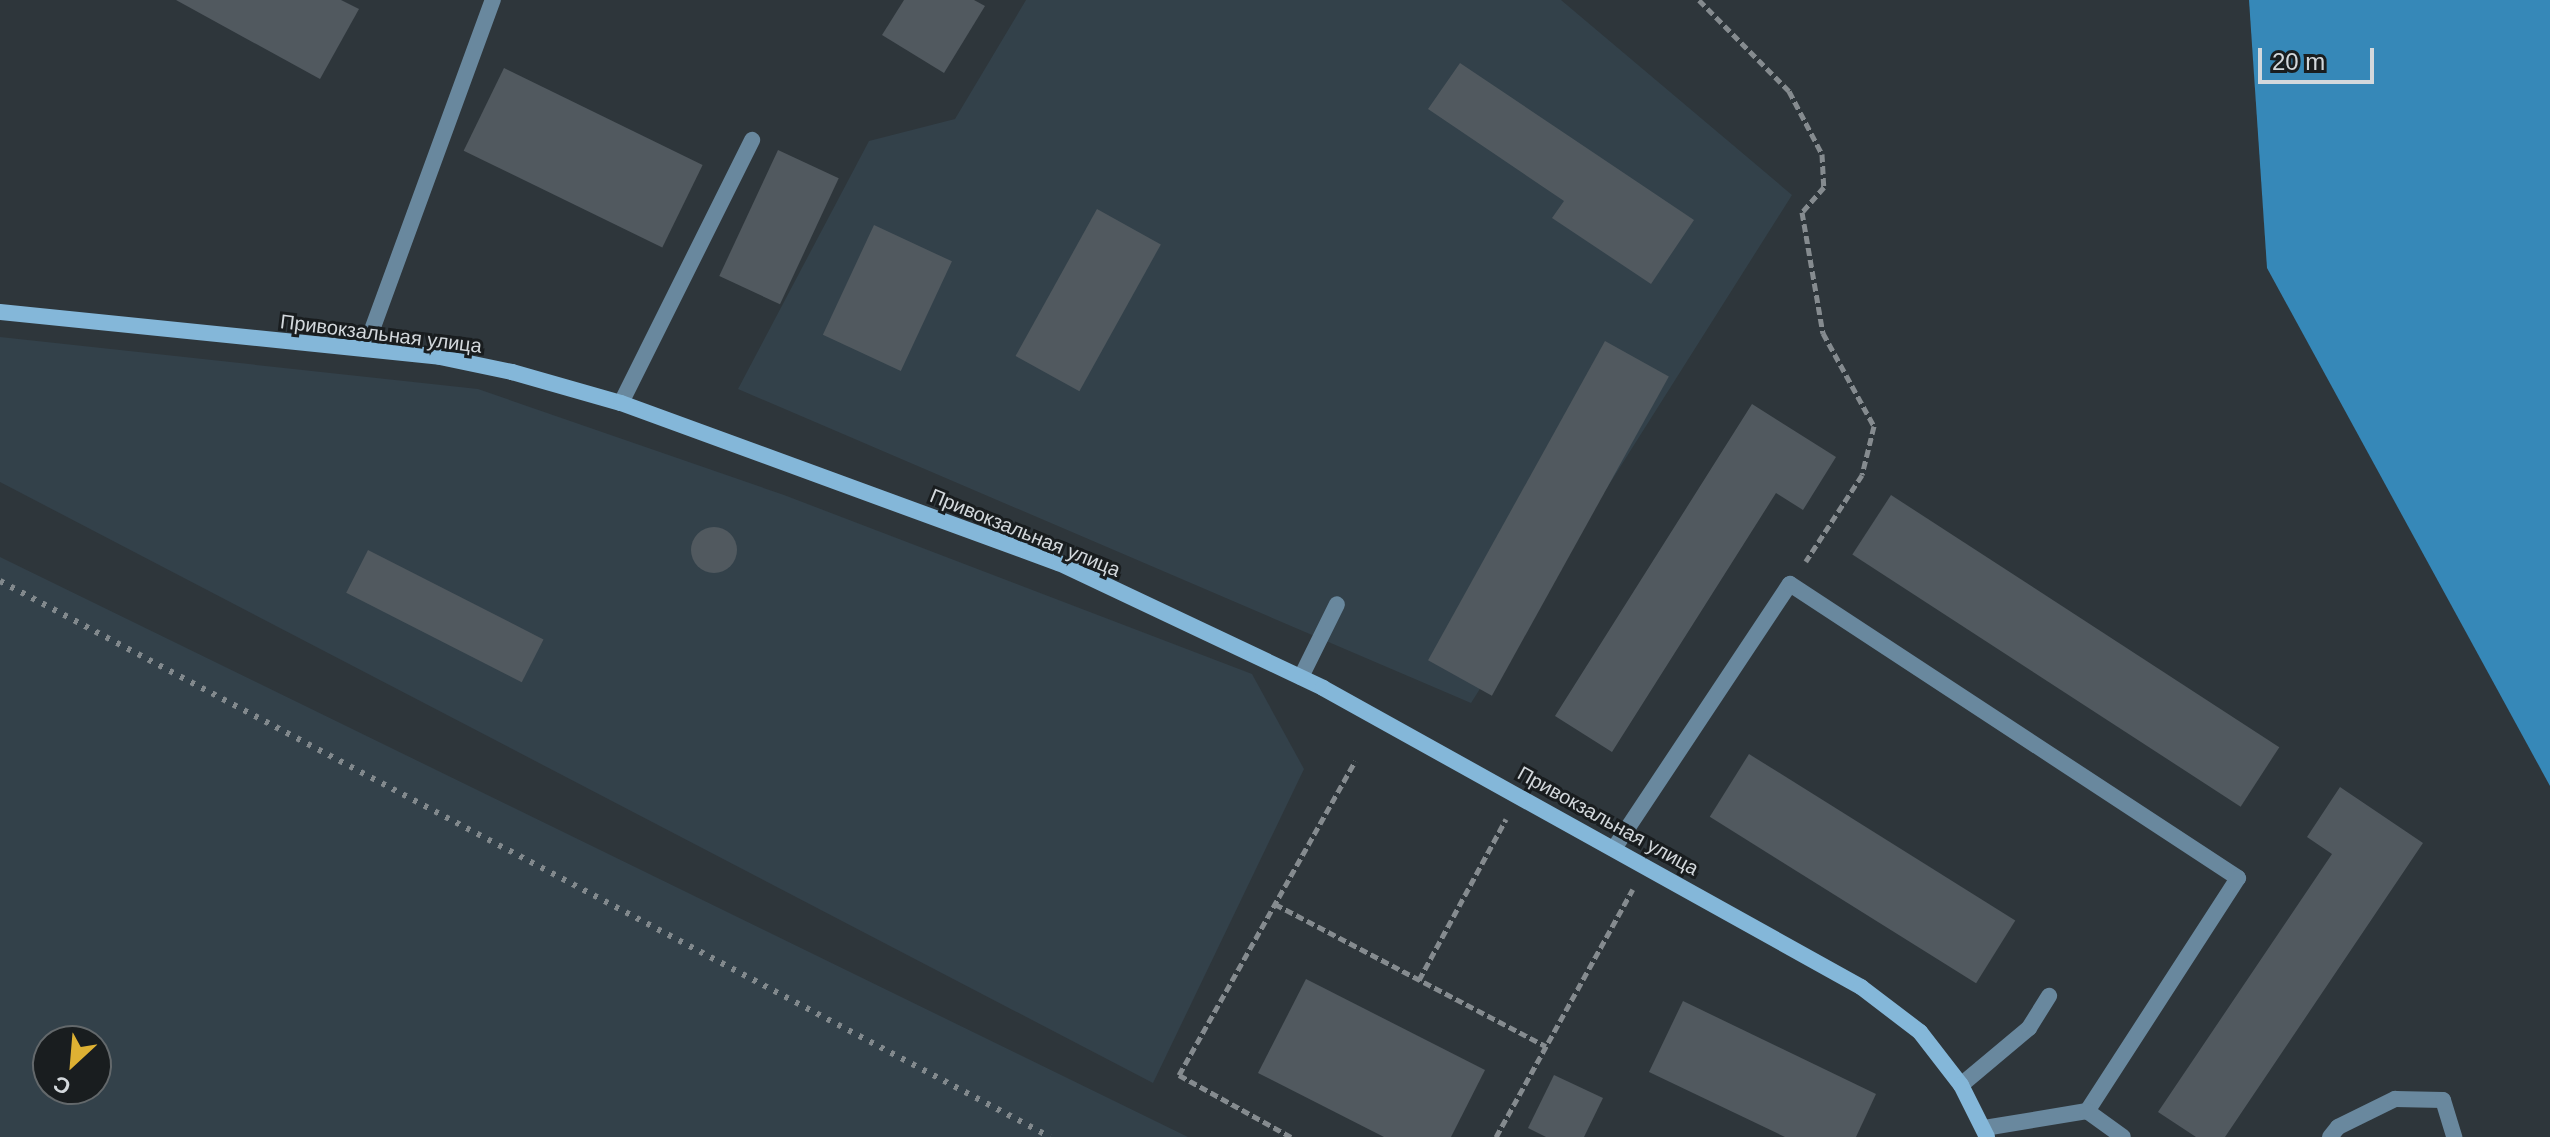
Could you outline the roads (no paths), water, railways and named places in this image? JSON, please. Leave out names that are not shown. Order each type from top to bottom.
[{"type":"main road","name":"Привокзальная улица","points":[[0,312],[440,357],[621,403],[1059,563],[1301,677],[1520,793],[1861,987],[1920,1032],[1961,1085],[1986,1132]]},
{"type":"street","points":[[365,349],[493,0]]},
{"type":"street","points":[[621,403],[752,140]]},
{"type":"street","points":[[1615,847],[1790,584],[2238,878],[2087,1111],[1986,1132]]},
{"type":"street","points":[[1301,677],[1337,604]]},
{"type":"street","points":[[1961,1085],[2029,1028],[2049,996]]},
{"type":"street","points":[[2330,1137],[2338,1127],[2395,1099],[2443,1100],[2454,1137]]},
{"type":"street","points":[[2087,1111],[2123,1137]]},
{"type":"water","points":[[2249,0],[2550,0],[2550,786],[2267,268]]},
{"type":"railway","points":[[0,581],[1050,1137]]}]
